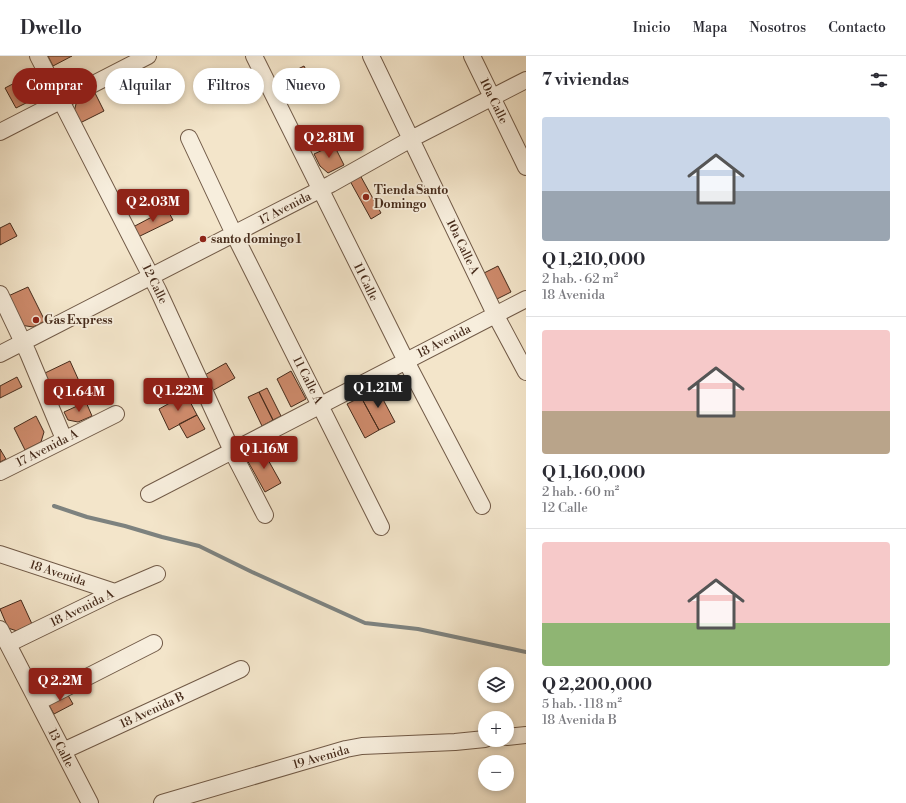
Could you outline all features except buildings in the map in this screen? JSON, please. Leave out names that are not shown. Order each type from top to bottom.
[{"type":"street","name":"12 Calle","points":[[38,56],[44,68]]},
{"type":"street","points":[[97,82],[148,56]]},
{"type":"street","name":"11 Calle","points":[[254,56],[406,361],[482,506]]},
{"type":"street","name":"10a Calle A","points":[[371,56],[495,314],[526,372]]},
{"type":"street","name":"10a Calle","points":[[472,56],[526,167]]},
{"type":"street","name":"17 Avenida","points":[[0,354],[234,234],[492,96],[526,80]]},
{"type":"street","points":[[0,132],[53,104]]},
{"type":"street","name":"12 Calle","points":[[63,104],[151,277],[232,451],[265,515]]},
{"type":"street","name":"11 Calle A","points":[[189,138],[234,234],[381,527]]},
{"type":"street","points":[[0,294],[23,342],[64,439]]},
{"type":"street","name":"18 Avenida","points":[[149,494],[526,299]]},
{"type":"street","name":"17 Avenida A","points":[[0,472],[116,414]]},
{"type":"street","name":"18 Avenida","points":[[0,554],[115,592]]},
{"type":"street","name":"18 Avenida A","points":[[8,644],[115,592],[157,574]]},
{"type":"street","name":"13 Calle","points":[[0,629],[90,803]]},
{"type":"street","points":[[38,702],[154,643]]},
{"type":"street","name":"18 Avenida B","points":[[63,751],[240,669]]},
{"type":"street","points":[[514,736],[526,735]]},
{"type":"street","name":"19 Avenida","points":[[162,803],[346,749],[362,746],[478,739]]},
{"type":"waterway","points":[[54,506],[87,517],[199,546],[252,572],[365,623],[418,629],[526,652]]},
{"type":"place","name":"Tienda Santo Domingo","points":[[366,197]]},
{"type":"place","name":"santo domingo 1","points":[[203,239]]},
{"type":"place","name":"Gas Express","points":[[36,320]]}]
